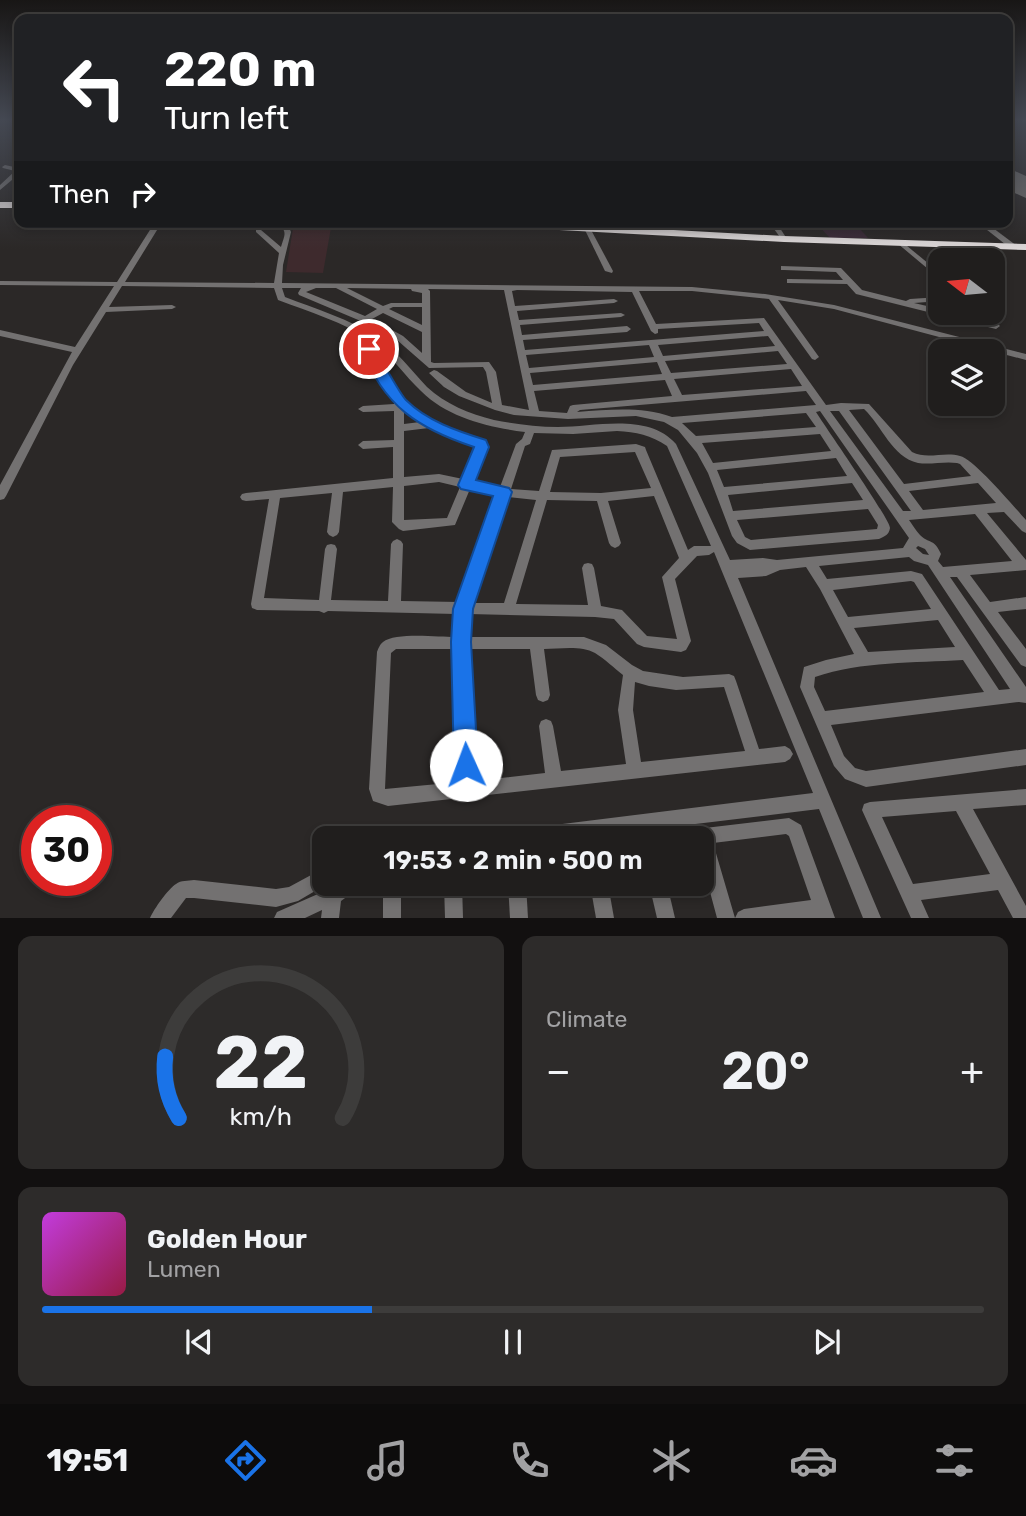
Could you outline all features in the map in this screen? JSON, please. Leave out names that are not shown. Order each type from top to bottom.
[{"type":"highway","points":[[587,228],[784,239],[1026,247]]},
{"type":"street","points":[[5,167],[14,169]]},
{"type":"street","points":[[0,188],[14,175]]},
{"type":"street","points":[[0,496],[78,350],[155,228]]},
{"type":"street","points":[[258,228],[258,231],[281,251]]},
{"type":"street","points":[[287,228],[288,232],[281,251],[278,285],[281,298],[332,317],[375,340],[397,357],[440,403],[461,414],[527,428],[559,431],[628,426],[659,433],[671,444],[728,570],[872,918]]},
{"type":"street","points":[[587,228],[609,271]]},
{"type":"street","points":[[776,228],[784,239]]},
{"type":"street","points":[[988,228],[1013,246]]},
{"type":"street","points":[[899,242],[928,267]]},
{"type":"street","points":[[784,268],[838,270],[859,292],[928,309]]},
{"type":"street","points":[[790,281],[849,282]]},
{"type":"street","points":[[0,283],[628,287],[765,296],[834,307],[1026,357]]},
{"type":"street","points":[[422,349],[427,331],[426,291],[423,289],[306,288],[302,293],[367,318],[422,349],[430,368],[457,393],[498,408],[571,416],[679,400],[810,388]]},
{"type":"street","points":[[340,288],[427,331]]},
{"type":"street","points":[[524,288],[508,290],[534,413]]},
{"type":"street","points":[[609,289],[635,345]]},
{"type":"street","points":[[553,292],[635,290],[653,327],[660,359],[679,400]]},
{"type":"street","points":[[532,295],[535,307]]},
{"type":"street","points":[[773,299],[815,358]]},
{"type":"street","points":[[901,301],[928,300]]},
{"type":"street","points":[[512,309],[614,301]]},
{"type":"street","points":[[367,318],[391,305],[426,305]]},
{"type":"street","points":[[102,310],[172,307]]},
{"type":"street","points":[[515,323],[621,315]]},
{"type":"street","points":[[653,327],[761,320],[900,516],[923,560],[931,560],[1025,696]]},
{"type":"street","points":[[519,338],[627,329]]},
{"type":"street","points":[[0,333],[78,350]]},
{"type":"street","points":[[522,353],[798,333]]},
{"type":"street","points":[[526,371],[781,348]]},
{"type":"street","points":[[369,349],[374,363],[399,404],[429,425],[480,443],[482,447],[451,522],[403,526],[398,522],[399,404]]},
{"type":"street","points":[[430,368],[486,364],[491,372],[498,408]]},
{"type":"street","points":[[529,388],[794,366]]},
{"type":"street","points":[[363,409],[399,404]]},
{"type":"street","points":[[842,406],[920,514]]},
{"type":"street","points":[[670,421],[866,406],[909,455],[923,460],[960,459],[1026,528]]},
{"type":"street","points":[[631,407],[670,421],[694,440],[741,540],[757,545],[879,534],[884,531],[884,524],[809,409]]},
{"type":"street","points":[[399,428],[429,425]]},
{"type":"street","points":[[467,789],[461,642],[463,609],[521,444],[526,441],[527,428]]},
{"type":"street","points":[[694,440],[822,429]]},
{"type":"street","points":[[363,445],[399,443]]},
{"type":"street","points":[[508,610],[556,453],[636,448],[645,453],[685,558]]},
{"type":"street","points":[[709,467],[838,454]]},
{"type":"street","points":[[246,497],[439,478],[503,492],[541,496],[601,497],[659,491]]},
{"type":"street","points":[[719,492],[855,479]]},
{"type":"street","points":[[901,488],[981,479]]},
{"type":"street","points":[[333,532],[338,488]]},
{"type":"street","points":[[275,494],[257,604],[595,611],[617,614],[642,640],[649,643],[681,646],[684,640],[667,582],[668,577],[694,551],[709,550]]},
{"type":"street","points":[[601,497],[615,543]]},
{"type":"street","points":[[729,516],[872,504]]},
{"type":"street","points":[[900,516],[1007,507]]},
{"type":"street","points":[[978,510],[1024,565]]},
{"type":"street","points":[[394,608],[397,544]]},
{"type":"street","points":[[728,570],[763,573],[777,565],[915,546]]},
{"type":"street","points":[[324,607],[331,549]]},
{"type":"street","points":[[809,562],[865,661]]},
{"type":"street","points":[[940,573],[1024,565]]},
{"type":"street","points":[[588,568],[595,611]]},
{"type":"street","points":[[960,571],[1021,646],[1026,660]]},
{"type":"street","points":[[824,585],[911,576],[918,579],[996,698]]},
{"type":"street","points":[[988,608],[1026,603]]},
{"type":"street","points":[[845,623],[941,614]]},
{"type":"street","points":[[754,756],[729,681],[664,682],[630,673],[608,652],[595,645],[395,643],[384,652],[377,789],[379,794],[388,798],[785,754]]},
{"type":"street","points":[[536,643],[543,695]]},
{"type":"street","points":[[967,653],[865,661],[820,667],[809,672],[807,687],[839,761],[850,774],[866,779],[1026,757]]},
{"type":"street","points":[[630,673],[624,693],[625,713],[635,770]]},
{"type":"street","points":[[820,719],[1025,696]]},
{"type":"street","points":[[546,726],[554,779]]},
{"type":"street","points":[[612,826],[824,800]]},
{"type":"street","points":[[919,918],[870,810],[960,802],[1024,800]]},
{"type":"street","points":[[960,802],[1023,918]]},
{"type":"street","points":[[714,835],[789,826],[792,828],[824,912],[744,918]]},
{"type":"street","points":[[908,893],[1003,881]]},
{"type":"street","points":[[159,918],[183,890],[276,898],[292,895],[312,883]]},
{"type":"street","points":[[714,886],[726,918]]},
{"type":"street","points":[[283,918],[333,896]]},
{"type":"street","points":[[330,918],[333,896]]},
{"type":"street","points":[[392,896],[392,918]]},
{"type":"street","points":[[453,896],[454,918]]},
{"type":"street","points":[[518,896],[520,918]]},
{"type":"street","points":[[601,896],[605,918]]},
{"type":"street","points":[[661,896],[666,918]]},
{"type":"shaded area","points":[[293,228],[331,228],[323,273],[286,272]]},
{"type":"shaded area","points":[[821,228],[859,228],[868,238],[830,238]]},
{"type":"runway","points":[[1013,180],[1026,189]]},
{"type":"route","points":[[369,349],[374,363],[399,401],[415,415],[447,433],[480,443],[482,447],[467,485],[503,492],[463,609],[461,642],[466,765]]}]
